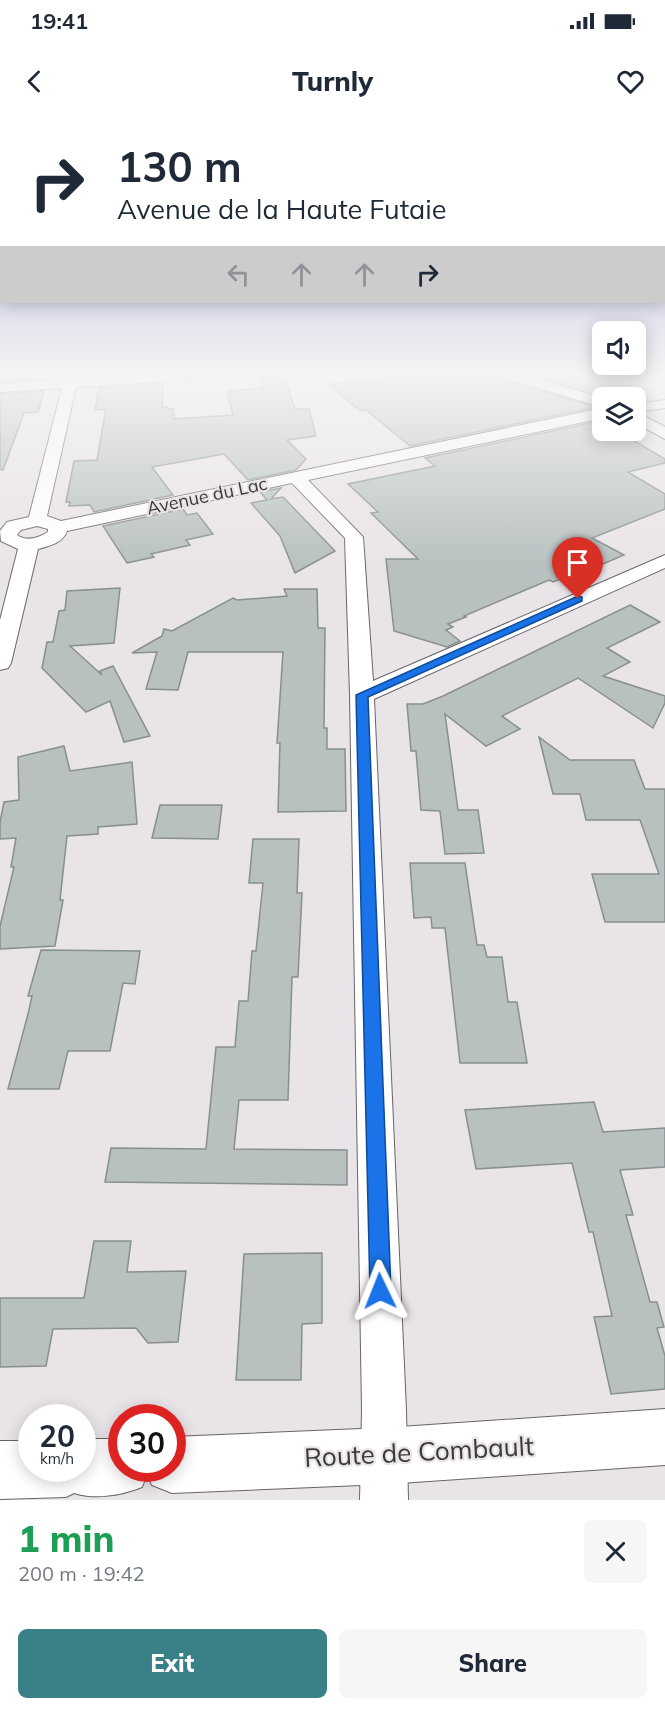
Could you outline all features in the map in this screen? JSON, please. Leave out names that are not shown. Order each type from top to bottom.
[{"type":"street","points":[[37,520],[57,438]]},
{"type":"street","name":"Avenue du Lac","points":[[58,527],[483,438]]},
{"type":"street","points":[[296,478],[354,537],[362,695],[385,1478]]},
{"type":"street","points":[[37,520],[50,522],[58,527],[57,534],[52,538],[29,545],[15,543],[4,538],[14,526],[37,520]]},
{"type":"street","points":[[0,663],[29,545]]},
{"type":"street","points":[[362,695],[665,561]]},
{"type":"street","name":"Route de Combault","points":[[186,1466],[385,1478],[665,1437]]},
{"type":"street","points":[[0,1470],[18,1471]]},
{"type":"building","points":[[0,438],[15,438],[3,470],[0,469]]},
{"type":"building","points":[[101,438],[299,438],[287,440],[306,459],[296,470],[248,480],[224,454],[152,467],[173,495],[94,512],[90,505],[69,506],[70,502],[66,502],[74,461],[97,460]]},
{"type":"building","points":[[401,438],[446,438],[410,446]]},
{"type":"building","points":[[518,438],[635,441],[665,459],[665,463],[628,472],[665,494],[665,509],[592,538],[624,555],[566,580],[563,578],[553,582],[549,580],[448,624],[453,627],[446,630],[460,641],[447,647],[394,631],[386,559],[418,559],[371,513],[378,512],[348,484],[435,466],[425,458]]},
{"type":"building","points":[[281,488],[271,499],[283,497],[335,551],[295,573],[280,536],[251,503],[267,500],[260,492]]},
{"type":"building","points":[[183,509],[187,515],[197,513],[213,534],[186,540],[190,545],[151,554],[154,557],[127,563],[103,526]]},
{"type":"building","points":[[120,588],[114,643],[70,646],[102,675],[100,671],[113,666],[150,736],[124,742],[110,701],[86,712],[42,668],[47,642],[53,642],[59,611],[65,610],[67,591]]},
{"type":"building","points":[[284,589],[317,589],[318,628],[325,628],[324,728],[327,728],[327,749],[345,749],[346,811],[278,812],[280,743],[277,743],[283,652],[188,652],[178,690],[146,689],[157,652],[132,653],[162,636],[164,629],[172,631],[233,598],[237,600],[287,596]]},
{"type":"building","points":[[630,605],[660,622],[607,648],[630,662],[603,676],[665,696],[665,703],[653,728],[578,678],[502,716],[520,729],[486,746],[445,714],[458,810],[478,810],[484,853],[445,854],[440,811],[421,810],[416,751],[411,751],[407,704],[423,704],[443,696]]},
{"type":"building","points":[[539,737],[570,760],[634,760],[645,789],[665,789],[665,922],[605,922],[592,874],[659,874],[640,820],[586,820],[580,794],[553,794]]},
{"type":"building","points":[[64,746],[70,771],[132,762],[137,824],[98,827],[98,834],[67,836],[60,900],[63,900],[55,946],[0,949],[0,926],[14,867],[11,867],[16,838],[0,839],[0,822],[4,802],[19,800],[18,757]]},
{"type":"building","points":[[160,805],[222,805],[218,839],[152,838]]},
{"type":"building","points":[[253,839],[299,839],[297,893],[302,893],[298,977],[292,977],[288,1100],[239,1100],[234,1149],[347,1150],[347,1185],[105,1182],[111,1148],[206,1149],[216,1047],[235,1047],[239,1001],[248,1001],[252,951],[256,951],[263,883],[249,883]]},
{"type":"building","points":[[410,863],[465,863],[477,945],[484,945],[487,957],[502,957],[508,1002],[517,1002],[527,1063],[460,1063],[445,928],[432,928],[431,917],[414,918]]},
{"type":"building","points":[[41,950],[140,951],[135,984],[123,983],[110,1051],[68,1051],[59,1089],[8,1089],[28,1014],[32,996],[28,996]]},
{"type":"building","points":[[594,1102],[603,1132],[665,1128],[665,1167],[620,1170],[633,1215],[626,1215],[650,1302],[657,1302],[664,1327],[657,1328],[665,1356],[665,1389],[611,1394],[594,1317],[612,1316],[593,1232],[589,1232],[572,1163],[476,1169],[465,1110]]},
{"type":"building","points":[[94,1241],[131,1241],[127,1272],[186,1271],[178,1342],[148,1343],[136,1328],[53,1329],[46,1366],[0,1367],[0,1298],[84,1298]]},
{"type":"building","points":[[322,1253],[322,1323],[302,1324],[301,1380],[236,1380],[244,1254]]},
{"type":"route","points":[[380,1291],[362,695],[578,599]]}]
